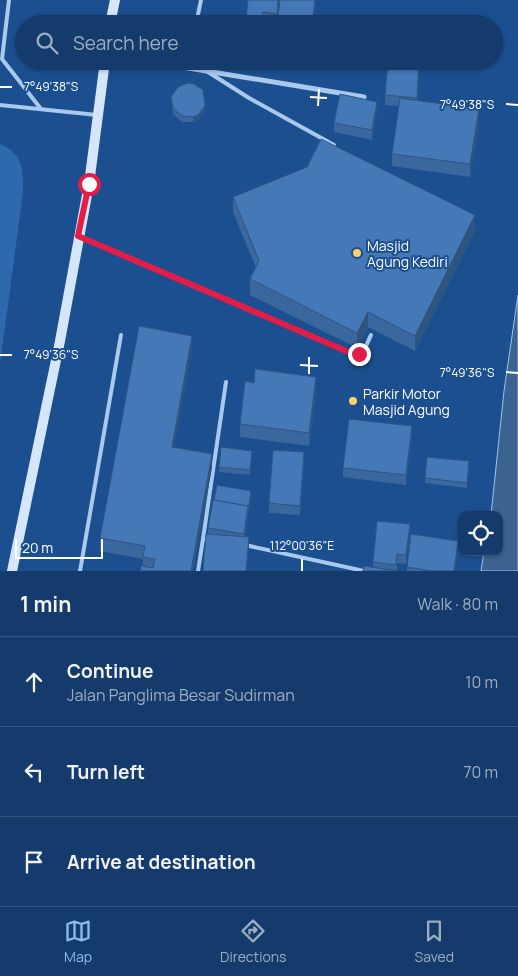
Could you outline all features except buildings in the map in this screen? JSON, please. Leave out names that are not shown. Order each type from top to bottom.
[{"type":"main road","points":[[112,15],[115,0]]},
{"type":"main road","points":[[12,571],[60,340],[89,184],[104,70]]},
{"type":"street","points":[[200,70],[364,97]]},
{"type":"lane","points":[[9,0],[2,59],[41,109]]},
{"type":"lane","points":[[198,15],[201,0]]},
{"type":"lane","points":[[206,71],[249,98],[343,150]]},
{"type":"lane","points":[[0,105],[97,115]]},
{"type":"lane","points":[[78,236],[353,354],[359,354],[364,350],[371,335]]},
{"type":"lane","points":[[80,571],[120,335]]},
{"type":"lane","points":[[198,571],[226,382]]},
{"type":"lane","points":[[203,539],[220,541]]},
{"type":"lane","points":[[236,544],[267,548],[364,571]]},
{"type":"shaded area","points":[[0,144],[8,148],[18,158],[23,177],[23,193],[0,364]]},
{"type":"shaded area","points":[[518,295],[518,571],[481,571],[483,556],[503,556],[503,511],[491,511],[504,391]]},
{"type":"place","name":"Masjid Agung Kediri","points":[[357,253]]},
{"type":"place","name":"Parkir Motor Masjid Agung","points":[[353,401]]},
{"type":"route","points":[[89,184],[78,236],[132,261],[353,354],[359,354]]}]
